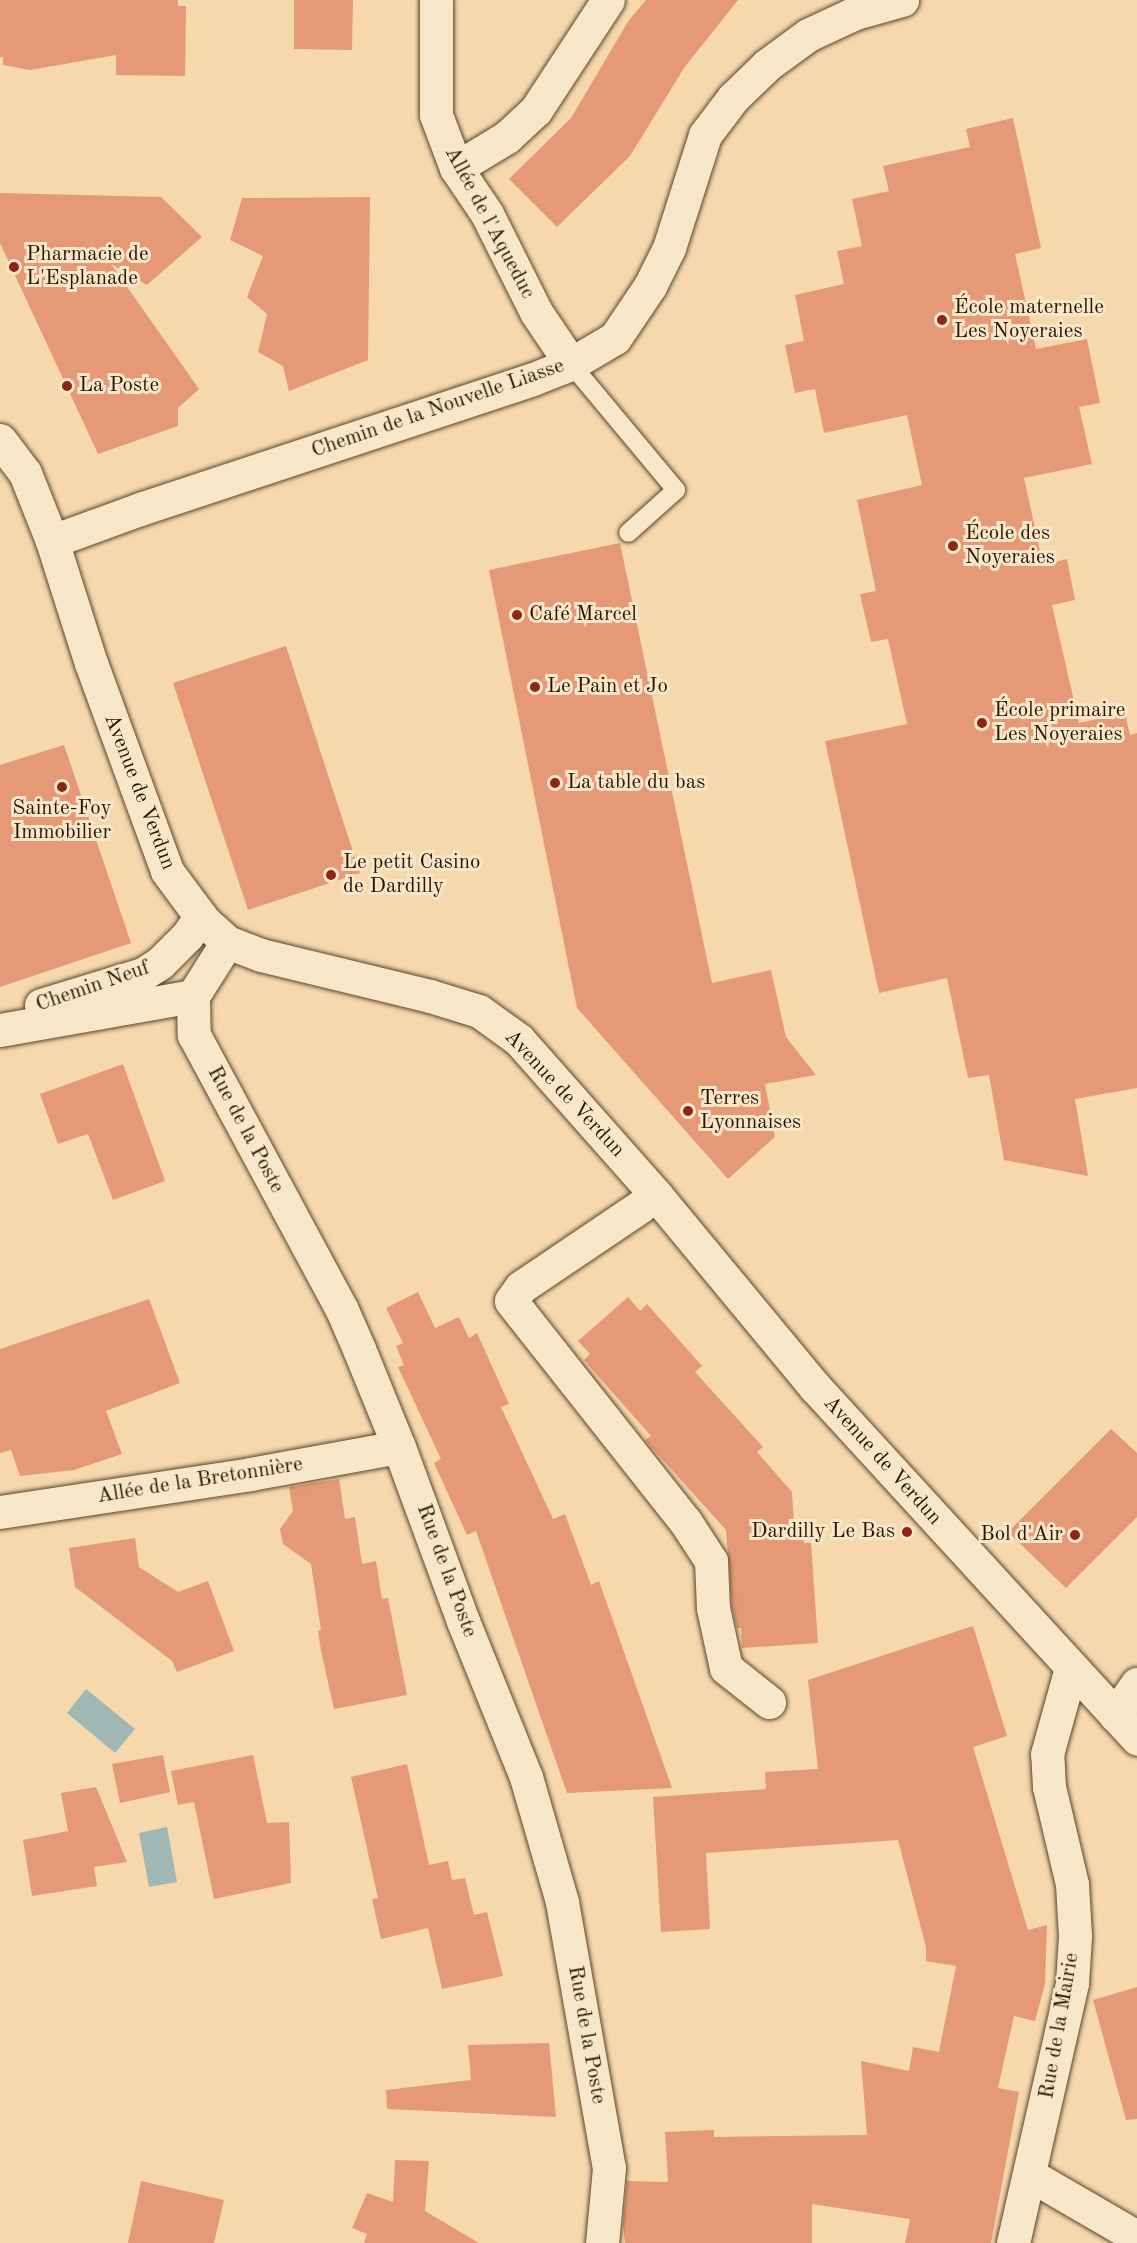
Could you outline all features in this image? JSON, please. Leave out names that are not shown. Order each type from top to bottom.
[{"type":"street","name":"Allée de l'Aqueduc","points":[[436,0],[436,116],[456,168],[487,214],[536,312],[571,364]]},
{"type":"street","points":[[456,168],[507,136],[536,110],[608,0]]},
{"type":"street","name":"Chemin de la Nouvelle Liasse","points":[[52,541],[571,364],[615,338],[650,286],[669,248],[705,135],[733,98],[767,65],[808,35],[855,13],[902,0]]},
{"type":"street","name":"Avenue de Verdun","points":[[0,440],[25,473],[52,541],[91,663],[167,871],[201,915],[227,942],[261,956],[430,996],[479,1011],[519,1041],[651,1188],[815,1387],[1137,1739]]},
{"type":"street","name":"Chemin Neuf","points":[[0,1020],[143,974],[173,949],[201,915]]},
{"type":"street","points":[[193,996],[227,942]]},
{"type":"street","name":"Chemin Neuf","points":[[0,1030],[193,996]]},
{"type":"street","name":"Rue de la Poste","points":[[193,996],[194,1035],[342,1310],[399,1447],[463,1621],[526,1777],[562,1902],[609,2168],[602,2243]]},
{"type":"street","points":[[641,1206],[521,1287],[511,1301],[685,1521],[711,1562],[712,1608],[726,1668],[770,1702]]},
{"type":"street","name":"Allée de la Bretonnière","points":[[0,1512],[250,1474],[399,1447]]},
{"type":"street","name":"Rue de la Mairie","points":[[1013,2243],[1072,1983],[1075,1936],[1072,1884],[1049,1787],[1047,1754],[1071,1668]]},
{"type":"street","points":[[1115,1715],[1137,1684]]},
{"type":"street","points":[[1030,2175],[1137,2237]]},
{"type":"lane","points":[[571,364],[676,490],[628,533]]},
{"type":"water","points":[[86,1689],[135,1729],[115,1753],[67,1713]]},
{"type":"water","points":[[167,1827],[177,1882],[149,1887],[139,1833]]},
{"type":"building","points":[[0,0],[178,0],[178,6],[186,6],[185,76],[116,75],[116,55],[30,70],[3,65],[3,57],[0,57]]},
{"type":"building","points":[[294,0],[353,0],[352,50],[294,49]]},
{"type":"building","points":[[646,0],[738,0],[684,68],[630,156],[557,227],[509,179],[571,118],[629,20]]},
{"type":"building","name":"École des Noyeraies","points":[[1013,118],[1041,248],[1015,254],[1036,349],[1087,339],[1100,403],[1079,407],[1092,464],[1024,478],[1043,565],[1067,559],[1075,600],[1052,605],[1079,723],[1125,713],[1130,735],[1137,733],[1137,1088],[1075,1099],[1088,1176],[1004,1160],[989,1075],[968,1078],[947,978],[879,993],[825,741],[907,724],[888,639],[871,642],[860,594],[876,591],[857,500],[922,485],[907,415],[824,433],[815,389],[795,393],[785,345],[804,341],[795,295],[844,284],[837,251],[862,246],[852,199],[889,191],[883,166],[970,147],[966,129]]},
{"type":"building","points":[[0,193],[161,197],[202,237],[147,285],[111,264],[199,389],[178,408],[178,426],[98,454],[0,243]]},
{"type":"building","points":[[370,197],[368,360],[289,391],[283,366],[258,352],[267,314],[247,297],[263,256],[230,240],[242,198]]},
{"type":"building","points":[[620,543],[712,983],[771,970],[786,1037],[816,1075],[765,1084],[775,1137],[728,1179],[577,1008],[489,570]]},
{"type":"building","points":[[286,646],[360,873],[248,910],[173,683]]},
{"type":"building","points":[[64,745],[131,943],[0,987],[0,765]]},
{"type":"building","points":[[123,1064],[165,1181],[113,1200],[88,1134],[58,1144],[40,1094]]},
{"type":"building","points":[[418,1292],[435,1328],[459,1317],[469,1338],[477,1333],[509,1404],[501,1407],[553,1519],[565,1514],[591,1585],[599,1581],[672,1788],[567,1793],[476,1531],[467,1535],[434,1463],[441,1459],[398,1367],[404,1365],[396,1346],[403,1343],[386,1308]]},
{"type":"building","points":[[628,1297],[640,1311],[647,1304],[702,1366],[695,1372],[763,1447],[757,1452],[792,1492],[794,1524],[802,1523],[804,1543],[811,1543],[818,1643],[742,1648],[741,1628],[737,1628],[732,1606],[726,1530],[645,1440],[651,1436],[584,1360],[590,1354],[578,1341]]},
{"type":"building","points":[[149,1299],[180,1383],[106,1411],[122,1454],[74,1470],[20,1476],[11,1450],[0,1453],[0,1349]]},
{"type":"building","points":[[1111,1429],[1137,1453],[1137,1517],[1066,1588],[1008,1532]]},
{"type":"building","points":[[339,1479],[345,1519],[355,1517],[362,1564],[376,1561],[382,1599],[388,1598],[407,1695],[334,1709],[321,1651],[318,1631],[321,1630],[311,1564],[283,1544],[280,1529],[293,1511],[289,1487]]},
{"type":"building","points":[[135,1538],[139,1567],[178,1592],[208,1581],[234,1651],[177,1672],[172,1661],[75,1587],[69,1548]]},
{"type":"building","points":[[973,1626],[1007,1736],[973,1747],[1028,1930],[1047,1925],[1045,1984],[1035,2021],[1014,2016],[998,2088],[1019,2092],[991,2243],[905,2243],[910,2219],[812,2204],[812,2243],[625,2243],[623,2224],[627,2181],[668,2182],[665,2132],[714,2130],[714,2137],[867,2135],[861,2061],[909,2071],[913,2047],[939,2052],[956,1966],[926,1961],[926,1947],[898,1840],[706,1853],[710,1929],[661,1932],[653,1797],[766,1789],[765,1772],[818,1769],[808,1680]]},
{"type":"building","points":[[163,1755],[170,1792],[120,1803],[112,1764]]},
{"type":"building","points":[[253,1755],[267,1823],[289,1822],[291,1883],[214,1899],[194,1802],[178,1805],[171,1771]]},
{"type":"building","points":[[407,1764],[429,1865],[448,1861],[452,1880],[465,1878],[474,1915],[487,1912],[503,1976],[442,1989],[428,1928],[381,1939],[372,1899],[378,1898],[351,1777]]},
{"type":"building","points":[[96,1787],[127,1862],[94,1867],[97,1886],[32,1896],[23,1840],[68,1831],[61,1793]]},
{"type":"building","points":[[1137,1987],[1137,2119],[1126,2120],[1093,2000]]},
{"type":"building","points":[[549,2043],[556,2117],[387,2109],[386,2090],[471,2080],[468,2045]]},
{"type":"building","points":[[395,2160],[429,2161],[425,2211],[479,2243],[364,2243],[367,2234],[352,2228],[367,2193],[393,2202]]},
{"type":"building","points":[[141,2181],[224,2200],[214,2243],[128,2243]]},
{"type":"place","name":"Pharmacie de L'Esplanade","points":[[14,267]]},
{"type":"place","name":"École maternelle Les Noyeraies","points":[[942,320]]},
{"type":"place","name":"La Poste","points":[[67,386]]},
{"type":"place","name":"École des Noyeraies","points":[[953,546]]},
{"type":"place","name":"Café Marcel","points":[[517,615]]},
{"type":"place","name":"Le Pain et Jo","points":[[535,687]]},
{"type":"place","name":"École primaire Les Noyeraies","points":[[982,723]]},
{"type":"place","name":"La table du bas","points":[[555,783]]},
{"type":"place","name":"Sainte-Foy Immobilier","points":[[62,787]]},
{"type":"place","name":"Le petit Casino de Dardilly","points":[[331,875]]},
{"type":"place","name":"Terres Lyonnaises","points":[[688,1111]]},
{"type":"place","name":"Dardilly Le Bas","points":[[907,1532]]},
{"type":"place","name":"Bol d'Air","points":[[1075,1535]]}]
